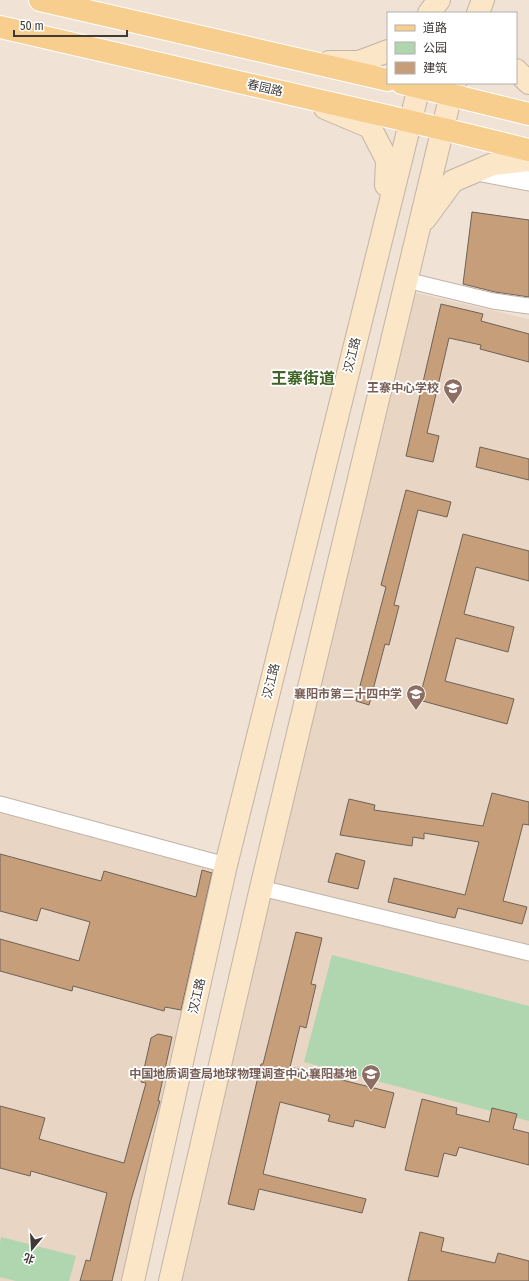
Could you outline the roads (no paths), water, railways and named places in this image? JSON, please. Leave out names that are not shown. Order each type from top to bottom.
[{"type":"main road","points":[[40,0],[387,80]]},
{"type":"main road","points":[[430,12],[439,0]]},
{"type":"main road","points":[[444,12],[448,0]]},
{"type":"main road","points":[[478,12],[483,0]]},
{"type":"main road","points":[[487,0],[490,12]]},
{"type":"main road","name":"春园路","points":[[0,27],[410,121],[529,150]]},
{"type":"main road","points":[[313,62],[359,62],[387,51]]},
{"type":"main road","points":[[517,71],[529,83]]},
{"type":"main road","points":[[414,84],[453,89],[529,114]]},
{"type":"main road","name":"汉江路","points":[[133,1281],[226,865],[410,121],[414,84]]},
{"type":"main road","points":[[170,1281],[261,888],[442,129],[453,89]]},
{"type":"main road","points":[[296,95],[370,127],[387,160],[385,221]]},
{"type":"main road","points":[[419,227],[453,181],[493,164],[529,160]]},
{"type":"street","points":[[477,171],[529,181]]},
{"type":"street","points":[[406,280],[493,301],[529,306]]},
{"type":"street","points":[[0,804],[226,865]]},
{"type":"street","points":[[261,888],[529,953]]},
{"type":"place","name":"王寨中心学校","points":[[453,405]]},
{"type":"place","name":"襄阳市第二十四中学","points":[[416,711]]},
{"type":"place","name":"中国地质调查局地球物理调查中心襄阳基地","points":[[371,1091]]},
{"type":"district","name":"王寨街道","points":[[303,378]]}]
